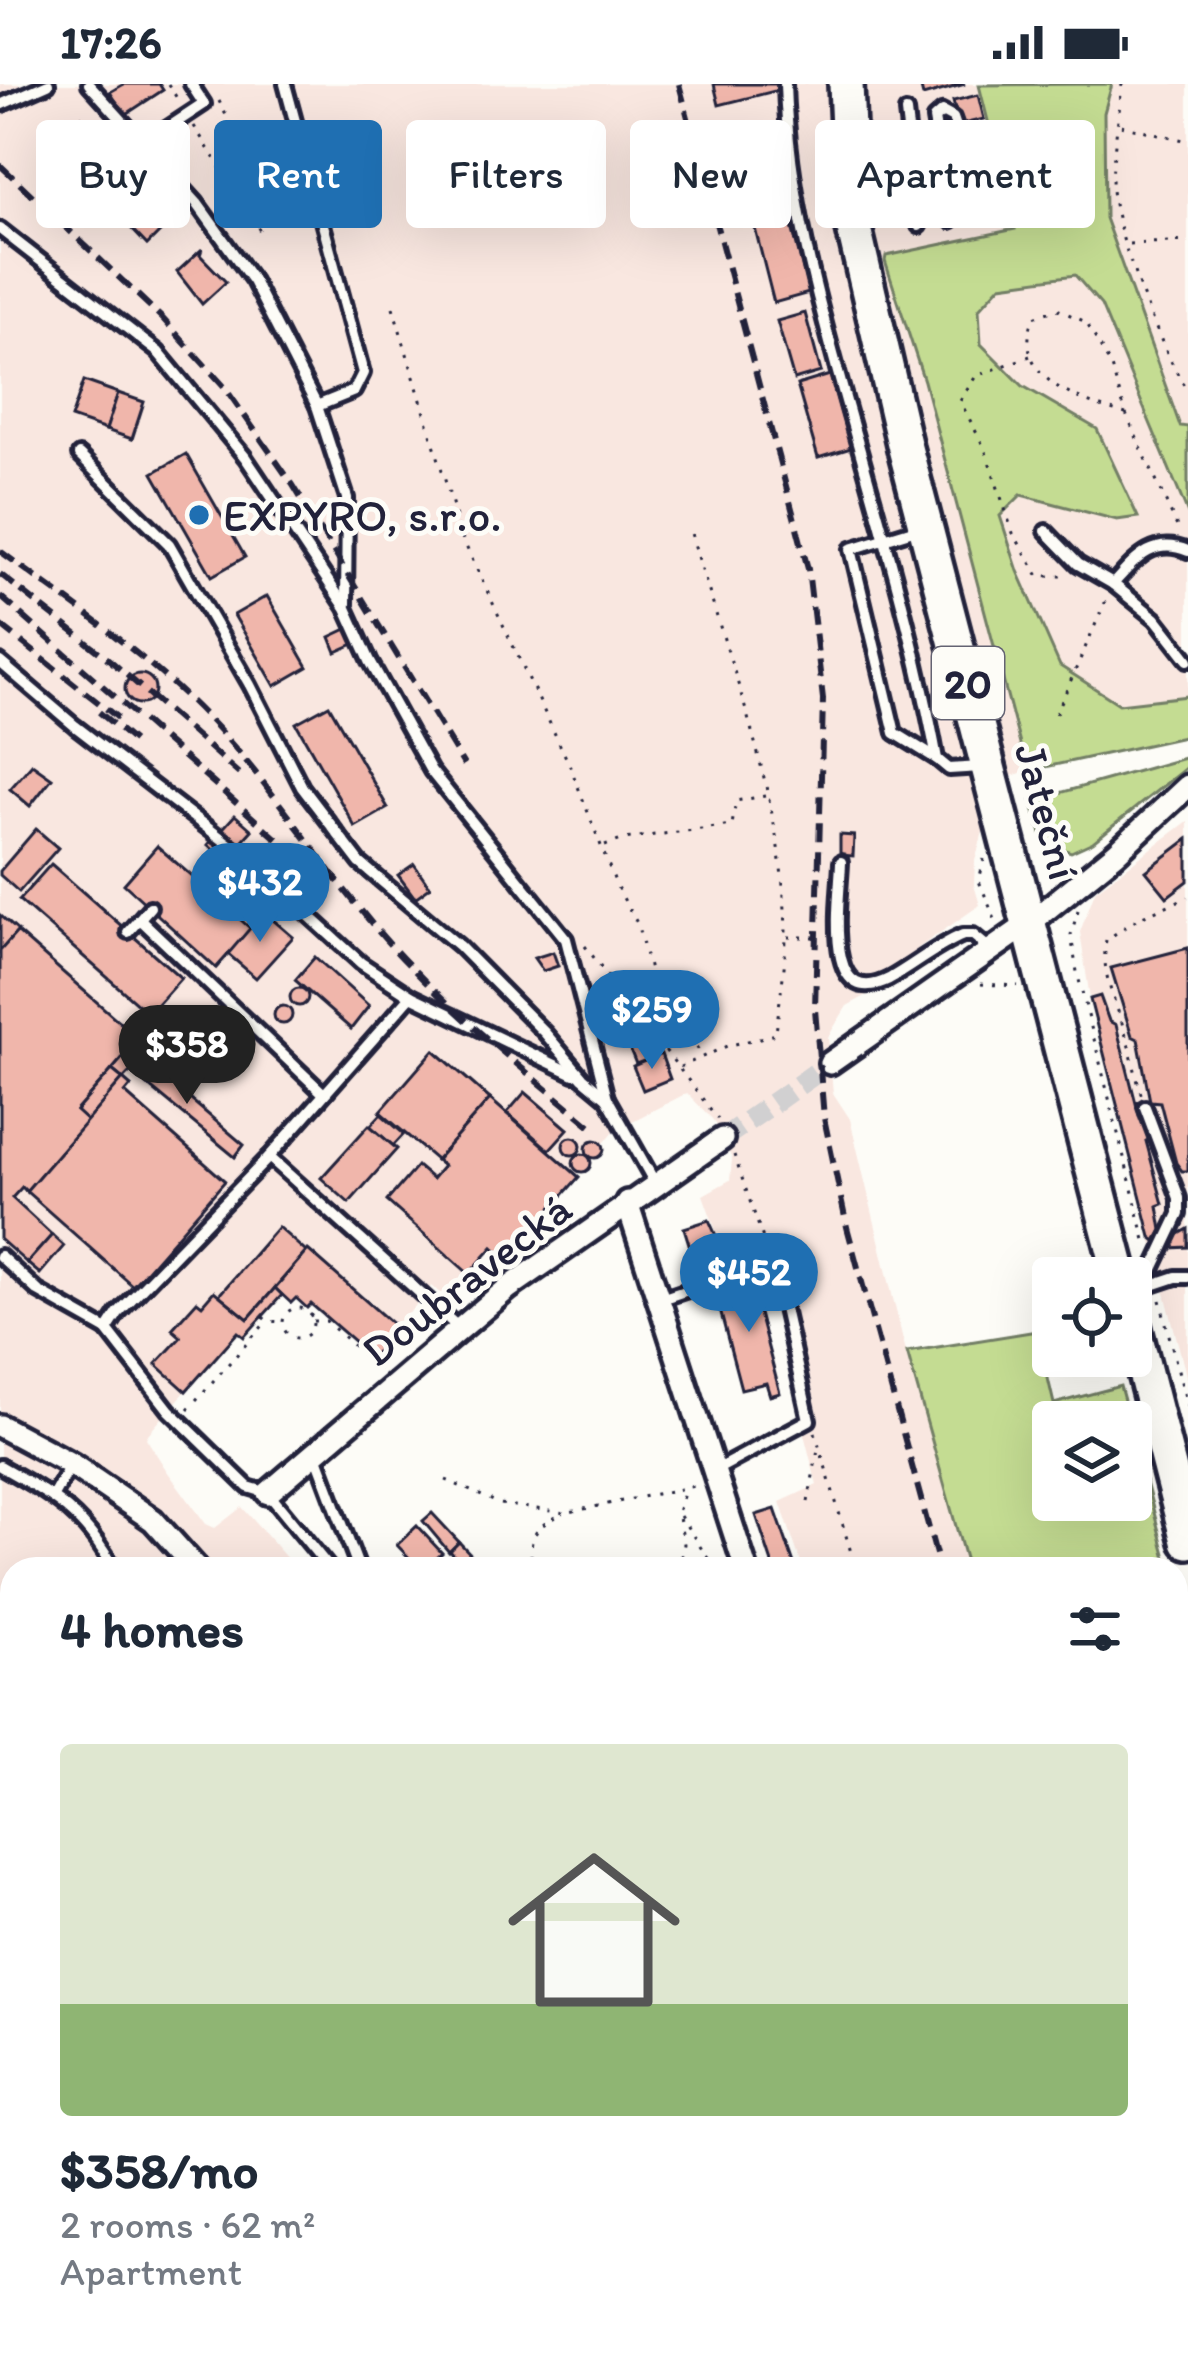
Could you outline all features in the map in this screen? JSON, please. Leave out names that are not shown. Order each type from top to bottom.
[{"type":"main road","name":"Jateční","points":[[846,84],[847,120]]},
{"type":"main road","name":"Jateční","points":[[854,228],[926,526],[1049,995],[1129,1257]]},
{"type":"main road","name":"Jateční","points":[[1152,1356],[1188,1541]]},
{"type":"street","points":[[830,1063],[1031,922],[1188,786]]},
{"type":"street","name":"Doubravecká","points":[[268,1493],[507,1289],[627,1202],[726,1140]]},
{"type":"street","points":[[627,1202],[742,1557]]},
{"type":"street","points":[[0,1426],[71,1465],[153,1520],[185,1557]]},
{"type":"lane","points":[[0,105],[48,84]]},
{"type":"lane","points":[[90,84],[124,120]]},
{"type":"lane","points":[[180,120],[203,104],[190,84]]},
{"type":"lane","points":[[285,84],[362,373],[353,391],[317,406]]},
{"type":"lane","points":[[785,84],[788,146],[815,292],[884,537],[937,759]]},
{"type":"lane","points":[[906,112],[907,120]]},
{"type":"lane","points":[[190,195],[253,281],[317,406],[347,498],[346,608]]},
{"type":"lane","points":[[0,230],[158,352],[245,457],[346,608],[430,771],[566,939],[607,1098],[655,1183]]},
{"type":"lane","points":[[79,455],[169,544],[302,787],[360,862],[459,946],[607,1098]]},
{"type":"lane","points":[[926,526],[851,549],[883,695],[895,733],[949,769],[990,766]]},
{"type":"lane","points":[[1046,531],[1078,564],[1113,584],[1156,619],[1188,661]]},
{"type":"lane","points":[[1113,584],[1143,551],[1171,544],[1187,550]]},
{"type":"lane","points":[[0,662],[239,852],[361,963],[411,996],[583,1078]]},
{"type":"lane","points":[[841,862],[840,937],[844,976],[852,982],[868,986],[887,980],[963,934],[973,935],[991,950]]},
{"type":"lane","points":[[128,932],[150,907]]},
{"type":"lane","points":[[140,919],[325,1094]]},
{"type":"lane","points":[[107,1330],[411,996]]},
{"type":"lane","points":[[1144,1107],[1184,1211],[1152,1266]]},
{"type":"lane","points":[[269,1157],[460,1329]]},
{"type":"lane","points":[[0,1256],[38,1292],[107,1330],[178,1419],[248,1486],[268,1493],[320,1557]]},
{"type":"lane","points":[[658,1300],[753,1268],[770,1272],[781,1295],[809,1420],[715,1475]]},
{"type":"lane","points":[[1152,1286],[1188,1277]]},
{"type":"lane","points":[[315,1452],[354,1557]]},
{"type":"lane","points":[[53,1496],[71,1465]]},
{"type":"lane","points":[[0,1466],[53,1496],[86,1522],[107,1557]]},
{"type":"path","points":[[168,84],[262,234]]},
{"type":"path","points":[[1122,84],[1112,191],[1144,296],[1188,391]]},
{"type":"path","points":[[219,101],[228,120]]},
{"type":"path","points":[[1119,124],[1188,142]]},
{"type":"path","points":[[1127,244],[1188,241]]},
{"type":"path","points":[[393,308],[463,540],[570,766],[617,887],[637,923],[652,978],[703,1057]]},
{"type":"path","points":[[1126,414],[1054,388],[1031,355],[1027,334],[1034,317],[1057,309],[1086,322],[1111,364],[1126,414],[1187,550]]},
{"type":"path","points":[[1031,355],[976,376],[960,400],[986,449],[1013,533],[1039,576],[1101,577]]},
{"type":"path","points":[[680,1067],[776,1034],[786,938],[767,796],[692,533]]},
{"type":"path","points":[[1056,714],[1113,584]]},
{"type":"path","points":[[604,847],[624,839],[731,825],[736,801],[767,796]]},
{"type":"path","points":[[1144,1107],[1122,1023],[1109,993],[1102,962],[1106,940],[1140,917],[1188,897]]},
{"type":"path","points":[[1080,902],[1071,935],[1076,972],[1133,1257]]},
{"type":"path","points":[[566,939],[577,936],[680,1067],[726,1140],[771,1260],[770,1272]]},
{"type":"path","points":[[786,938],[840,937]]},
{"type":"path","points":[[969,990],[982,983],[1006,983],[1018,986],[1032,1000],[1049,995]]},
{"type":"path","points":[[309,1312],[314,1306]]},
{"type":"path","points":[[295,1308],[309,1312],[313,1322],[307,1335],[289,1335],[283,1322],[286,1313],[295,1308]]},
{"type":"path","points":[[178,1419],[265,1319],[283,1322]]},
{"type":"path","points":[[313,1322],[326,1321],[385,1374]]},
{"type":"path","points":[[1152,1321],[1188,1409]]},
{"type":"path","points":[[307,1335],[316,1343]]},
{"type":"path","points":[[809,1420],[852,1557]]},
{"type":"path","points":[[808,1502],[819,1443]]},
{"type":"path","points":[[532,1557],[530,1540],[540,1523],[565,1513],[686,1489],[715,1475]]},
{"type":"path","points":[[446,1480],[500,1504],[565,1513]]},
{"type":"path","points":[[681,1557],[678,1512],[686,1489]]},
{"type":"path","points":[[678,1512],[708,1557]]},
{"type":"shaded area","points":[[0,84],[1188,84],[1188,736],[1027,771],[975,788],[984,828],[975,861],[974,885],[980,905],[918,948],[918,968],[847,1006],[828,1037],[833,1093],[850,1119],[903,1340],[965,1557],[799,1557],[780,1502],[817,1485],[794,1395],[786,1301],[764,1254],[725,1268],[703,1195],[730,1180],[732,1159],[713,1120],[687,1093],[615,1130],[506,1259],[492,1248],[449,1301],[432,1286],[372,1357],[312,1304],[307,1308],[296,1298],[291,1303],[282,1295],[244,1337],[237,1333],[148,1434],[146,1438],[167,1471],[206,1524],[215,1528],[242,1507],[286,1557],[0,1557]]},
{"type":"shaded area","points":[[1188,821],[1188,1383],[1090,999],[1080,932],[1095,891]]},
{"type":"green space","points":[[1112,84],[1104,113],[1105,218],[1180,426],[1188,427],[1188,514],[1101,305],[1075,275],[1001,285],[979,309],[981,344],[1023,386],[1097,429],[1138,517],[1117,520],[1021,495],[1000,516],[1018,571],[1060,666],[1119,704],[1188,696],[1188,736],[1027,771],[924,381],[885,261],[886,256],[1015,228],[1095,228],[1095,120],[988,120],[979,85]]},
{"type":"green space","points":[[1188,757],[1188,766],[1093,842],[1071,852],[1044,843],[1031,801]]},
{"type":"green space","points":[[1032,1332],[1032,1377],[1048,1377],[1053,1401],[1032,1401],[1032,1521],[1152,1521],[1152,1505],[1166,1557],[965,1557],[907,1352]]},
{"type":"green space","points":[[1120,1386],[1124,1401],[1065,1401]]},
{"type":"building","points":[[124,84],[159,84],[163,90],[125,115],[110,92]]},
{"type":"building","points":[[714,84],[778,84],[779,90],[719,105]]},
{"type":"building","points":[[920,84],[965,84],[923,96]]},
{"type":"building","points":[[978,95],[984,119],[958,120],[953,101]]},
{"type":"building","points":[[791,223],[809,293],[774,303],[755,228],[791,228]]},
{"type":"building","points":[[131,228],[164,228],[147,245]]},
{"type":"building","points":[[202,249],[200,255],[226,282],[202,304],[177,272]]},
{"type":"building","points":[[805,313],[821,372],[794,380],[777,321]]},
{"type":"building","points":[[830,375],[851,448],[818,458],[797,385]]},
{"type":"building","points":[[84,381],[118,393],[106,430],[71,418]]},
{"type":"building","points":[[118,393],[144,402],[132,439],[106,430]]},
{"type":"building","name":"EXPYRO, s.r.o.","points":[[186,454],[245,557],[212,576],[153,473]]},
{"type":"building","points":[[267,596],[308,667],[275,686],[234,615]]},
{"type":"building","points":[[347,629],[354,644],[336,652],[330,637]]},
{"type":"building","points":[[140,674],[155,689],[140,704],[125,689]]},
{"type":"building","points":[[329,705],[388,808],[355,827],[296,723]]},
{"type":"building","points":[[32,764],[52,778],[30,806],[10,789]]},
{"type":"building","points":[[235,815],[252,830],[225,860],[208,845]]},
{"type":"building","points":[[36,829],[58,848],[19,892],[0,871]]},
{"type":"building","points":[[840,835],[854,836],[853,856],[840,855]]},
{"type":"building","points":[[1188,839],[1188,881],[1167,897],[1146,871]]},
{"type":"building","points":[[270,845],[315,884],[300,901],[255,862]]},
{"type":"building","points":[[157,846],[204,887],[212,886],[208,890],[217,899],[235,879],[252,894],[233,913],[251,929],[216,968],[124,884]]},
{"type":"building","points":[[51,864],[181,978],[149,1014],[19,900]]},
{"type":"building","points":[[414,864],[430,887],[415,898],[398,875]]},
{"type":"building","points":[[271,875],[300,901],[287,916],[258,891]]},
{"type":"building","points":[[264,912],[293,937],[256,978],[228,954]]},
{"type":"building","points":[[0,915],[18,931],[0,951]]},
{"type":"building","points":[[17,932],[139,1039],[76,1111],[87,1121],[26,1191],[22,1187],[12,1198],[52,1235],[27,1263],[0,1239],[0,951]]},
{"type":"building","points":[[1188,948],[1188,1171],[1182,1171],[1160,1102],[1150,1101],[1138,1039],[1132,1036],[1111,968]]},
{"type":"building","points":[[553,952],[558,966],[543,971],[534,958]]},
{"type":"building","points":[[315,957],[369,1006],[351,1029],[295,980]]},
{"type":"building","points":[[299,988],[308,997],[299,1006],[290,997]]},
{"type":"building","points":[[1100,996],[1109,1021],[1116,1025],[1140,1119],[1145,1118],[1150,1139],[1146,1141],[1163,1204],[1158,1206],[1162,1230],[1156,1241],[1151,1237],[1090,999]]},
{"type":"building","points":[[283,1006],[292,1015],[283,1024],[274,1015]]},
{"type":"building","points":[[139,1039],[158,1056],[150,1065],[143,1059],[123,1079],[112,1070]]},
{"type":"building","points":[[646,1043],[652,1058],[636,1064],[630,1049]]},
{"type":"building","points":[[434,1050],[490,1099],[436,1160],[380,1112]]},
{"type":"building","points":[[661,1054],[670,1079],[643,1090],[633,1066]]},
{"type":"building","points":[[143,1059],[244,1145],[235,1157],[132,1072]]},
{"type":"building","points":[[112,1070],[123,1079],[87,1121],[76,1111]]},
{"type":"building","points":[[123,1079],[131,1086],[125,1093],[225,1181],[133,1286],[26,1191]]},
{"type":"building","points":[[525,1092],[568,1129],[549,1150],[507,1113]]},
{"type":"building","points":[[490,1099],[579,1177],[506,1259],[493,1247],[469,1274],[387,1201],[417,1166],[432,1179],[443,1166],[436,1160]]},
{"type":"building","points":[[381,1114],[404,1134],[393,1146],[370,1126]]},
{"type":"building","points":[[369,1125],[397,1149],[349,1203],[321,1178]]},
{"type":"building","points":[[572,1137],[581,1146],[572,1155],[563,1146]]},
{"type":"building","points":[[595,1140],[604,1149],[595,1158],[586,1149]]},
{"type":"building","points":[[582,1154],[591,1163],[582,1172],[573,1163]]},
{"type":"building","points":[[709,1220],[725,1268],[699,1276],[684,1228]]},
{"type":"building","points":[[278,1227],[306,1252],[248,1319],[219,1295]]},
{"type":"building","points":[[1188,1229],[1188,1247],[1169,1248],[1174,1237]]},
{"type":"building","points":[[52,1235],[64,1246],[40,1274],[27,1263]]},
{"type":"building","points":[[308,1250],[397,1328],[372,1357],[311,1304],[307,1308],[296,1298],[291,1303],[275,1288]]},
{"type":"building","points":[[751,1284],[753,1289],[771,1284],[777,1305],[758,1310],[780,1393],[770,1396],[766,1383],[741,1389],[716,1295]]},
{"type":"building","points":[[275,1288],[282,1295],[244,1337],[238,1332],[186,1391],[156,1364],[181,1337],[172,1329],[197,1301],[202,1305],[214,1291],[248,1319]]},
{"type":"building","points":[[775,1509],[792,1557],[770,1557],[756,1515]]},
{"type":"building","points":[[432,1513],[459,1542],[449,1552],[423,1521]]},
{"type":"building","points":[[417,1526],[442,1553],[408,1557],[397,1545]]},
{"type":"building","points":[[459,1542],[473,1557],[455,1557],[450,1551]]},
{"type":"tunnel","points":[[722,1139],[830,1063]]},
{"type":"railway","points":[[679,84],[808,569],[823,699],[815,1009],[824,1118],[847,1227],[937,1557]]},
{"type":"railway","points":[[0,165],[163,319],[223,385],[293,485],[464,765]]},
{"type":"railway","points":[[0,551],[114,636],[195,705],[246,761],[390,945],[460,1014],[596,1130]]},
{"type":"railway","points":[[0,574],[112,662],[239,774]]},
{"type":"railway","points":[[0,596],[316,873]]},
{"type":"railway","points":[[0,625],[118,718]]},
{"type":"railway","points":[[99,712],[140,747]]},
{"type":"place","name":"EXPYRO, s.r.o.","points":[[199,515]]}]
